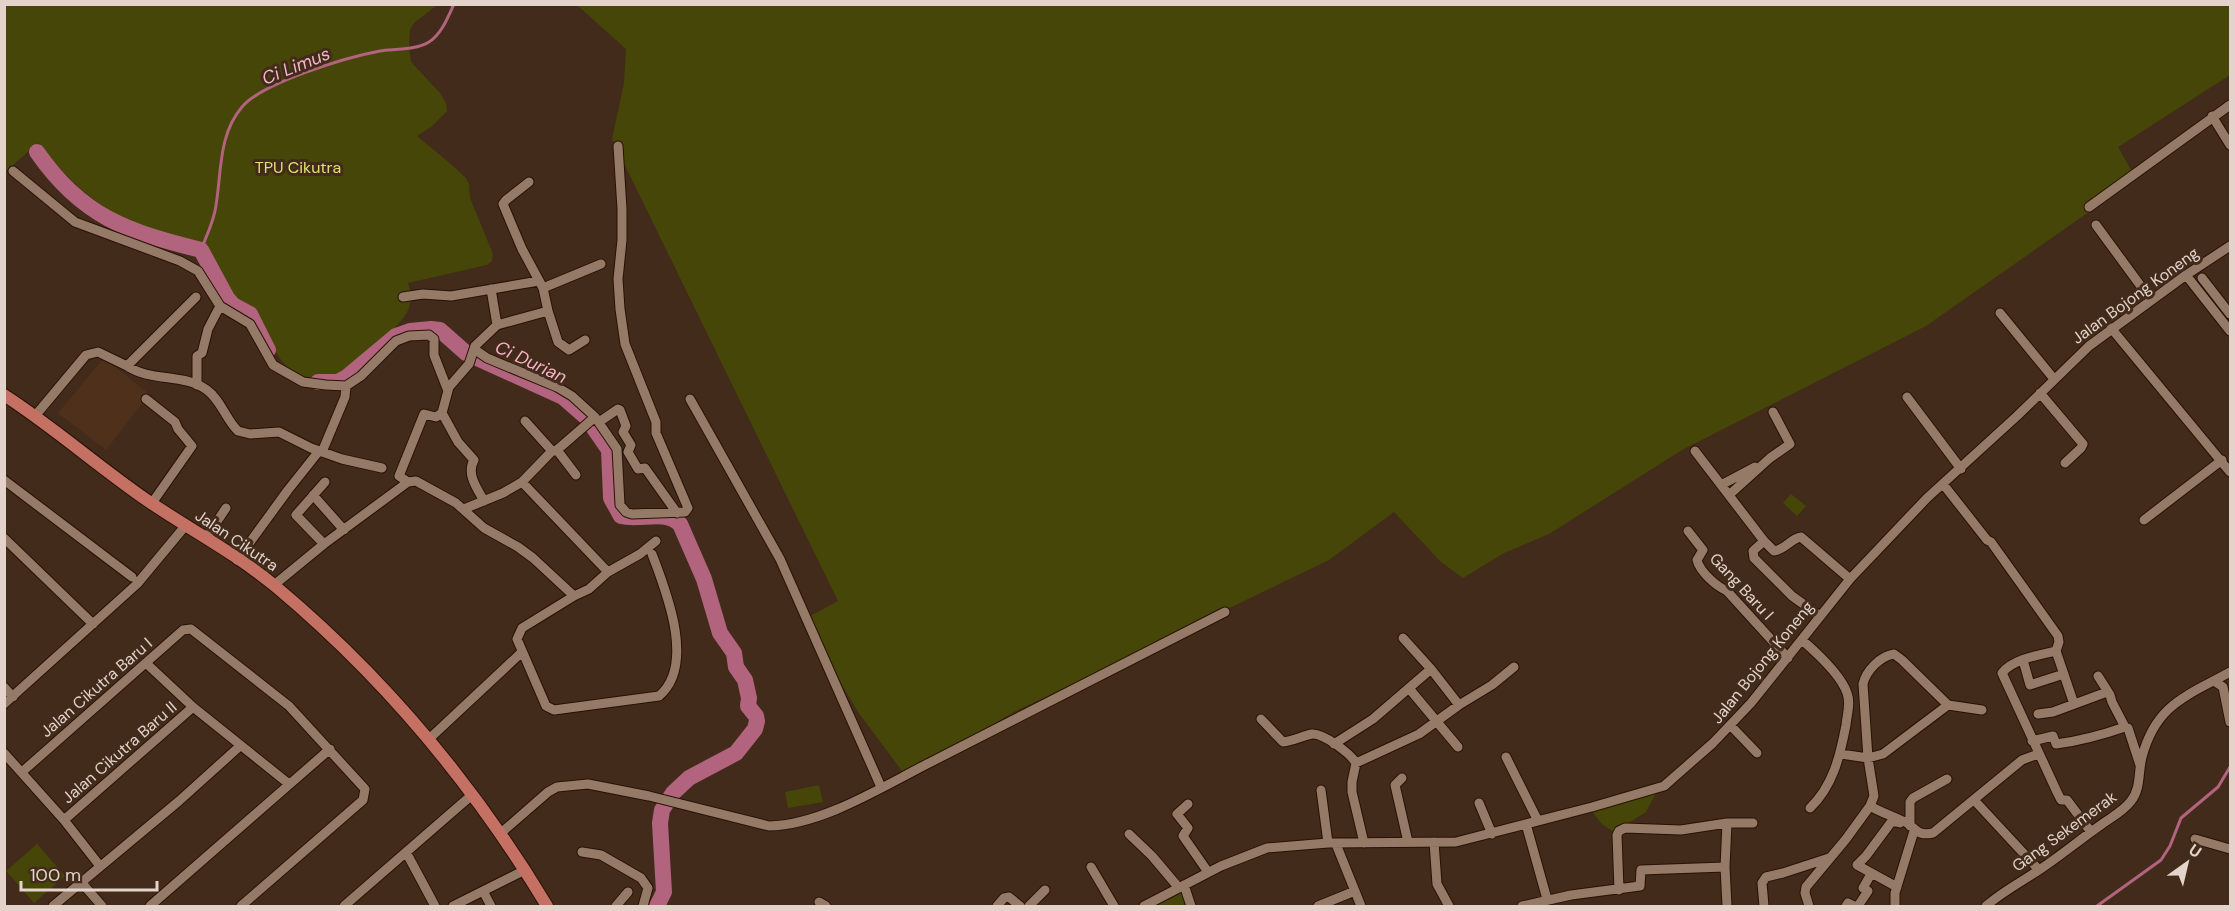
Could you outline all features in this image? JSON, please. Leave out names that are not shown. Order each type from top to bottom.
[{"type":"main road","name":"Jalan Cikutra","points":[[4,395],[152,504],[274,585],[369,671],[429,739],[473,794],[501,833],[547,906]]},
{"type":"street","points":[[2090,207],[2230,105]]},
{"type":"street","points":[[2212,116],[2230,145]]},
{"type":"street","points":[[472,356],[488,358],[557,387],[572,396],[595,420],[616,449],[620,505],[626,512],[677,513],[685,512],[688,508],[656,433],[656,422],[625,344],[619,289],[622,209],[618,146]]},
{"type":"street","points":[[12,171],[75,222],[180,261],[198,271],[220,306],[250,324],[269,360],[277,369],[303,382],[326,386],[346,386],[361,376],[396,341],[409,336],[429,335],[434,339],[434,355],[448,391]]},
{"type":"street","points":[[529,182],[503,204],[522,249],[541,284],[558,342],[569,350],[585,340]]},
{"type":"street","points":[[2096,225],[2151,300]]},
{"type":"street","name":"Jalan Bojong Koneng","points":[[1144,906],[1208,872],[1267,848],[1332,844],[1456,842],[1664,786],[1731,726],[1850,579],[1912,513],[2111,328],[2186,274],[2230,246]]},
{"type":"street","points":[[403,297],[423,294],[451,296],[541,284],[601,264]]},
{"type":"street","points":[[2186,274],[2230,331]]},
{"type":"street","points":[[2202,278],[2230,314]]},
{"type":"street","points":[[491,289],[497,326]]},
{"type":"street","points":[[127,366],[196,297]]},
{"type":"street","points":[[197,385],[197,356],[202,353],[208,330],[220,306]]},
{"type":"street","points":[[408,482],[399,476],[424,414],[436,417],[442,412],[448,391],[472,356],[497,326],[548,311]]},
{"type":"street","points":[[2000,313],[2054,379]]},
{"type":"street","points":[[2111,328],[2230,471]]},
{"type":"street","points":[[34,416],[86,355],[98,352],[146,375],[176,379],[197,385],[210,392],[238,431],[250,434],[279,432],[342,459],[382,468]]},
{"type":"street","points":[[237,560],[288,490],[320,451],[345,397],[346,386]]},
{"type":"street","points":[[2040,393],[2083,444],[2065,463]]},
{"type":"street","points":[[1907,397],[1961,469]]},
{"type":"street","points":[[146,399],[175,422],[192,446],[152,504]]},
{"type":"street","points":[[690,399],[780,559],[881,787]]},
{"type":"street","points":[[464,509],[503,493],[522,482],[583,426],[618,409],[626,426],[623,432],[631,445],[628,452],[638,469],[645,468],[677,513]]},
{"type":"street","points":[[1721,485],[1770,458],[1790,444],[1773,411]]},
{"type":"street","points":[[442,412],[458,442],[474,460],[471,466],[472,478],[484,501]]},
{"type":"street","points":[[525,421],[576,475]]},
{"type":"street","points":[[1695,451],[1774,551],[1779,551],[1796,537],[1801,537],[1850,579]]},
{"type":"street","points":[[1729,495],[1770,458]]},
{"type":"street","points":[[2144,520],[2222,460]]},
{"type":"street","points":[[4,480],[132,577]]},
{"type":"street","points":[[274,585],[324,544],[408,482],[416,481],[464,509],[484,528],[534,558],[574,596]]},
{"type":"street","points":[[324,544],[296,515],[325,482]]},
{"type":"street","points":[[522,482],[608,572]]},
{"type":"street","points":[[1943,484],[1987,540],[1991,542],[2058,636],[2056,651],[2074,704]]},
{"type":"street","points":[[313,495],[344,530]]},
{"type":"street","points":[[206,538],[226,508]]},
{"type":"street","points":[[4,704],[137,584],[186,525]]},
{"type":"street","name":"Gang Baru I","points":[[1688,531],[1703,550],[1697,560],[1699,565],[1719,587],[1727,591],[1788,658]]},
{"type":"street","points":[[4,538],[93,624]]},
{"type":"street","points":[[652,554],[666,590],[675,629],[674,671],[670,683],[658,696],[568,709],[550,709],[546,706],[516,639],[522,628],[574,596],[589,590],[608,572],[640,554],[656,541]]},
{"type":"street","name":"Gang Baru I","points":[[1764,541],[1753,551],[1752,555],[1801,608],[1818,618]]},
{"type":"street","points":[[501,833],[548,792],[557,787],[588,784],[649,796],[769,826],[843,808],[1225,612]]},
{"type":"street","name":"Jalan Cikutra Baru I","points":[[22,772],[183,630],[191,629],[289,706],[330,749]]},
{"type":"street","points":[[1403,638],[1459,705]]},
{"type":"street","points":[[1800,643],[1812,648],[1840,680],[1849,703],[1841,754],[1828,785],[1810,808]]},
{"type":"street","points":[[1800,643],[1827,666]]},
{"type":"street","points":[[2056,651],[2023,660],[2005,669],[2002,673],[2061,800],[2067,800],[2091,832]]},
{"type":"street","points":[[429,739],[522,652]]},
{"type":"street","points":[[1809,906],[1805,893],[1806,887],[1870,806],[1875,790],[1868,758],[1863,684],[1866,673],[1894,654],[1948,705],[1982,710]]},
{"type":"street","points":[[2023,660],[2030,685],[2064,675]]},
{"type":"street","points":[[147,664],[240,746],[289,784]]},
{"type":"street","points":[[1356,763],[1419,734],[1492,685],[1514,667]]},
{"type":"street","points":[[1334,744],[1373,719],[1431,669]]},
{"type":"street","name":"Gang Sekemerak","points":[[1986,906],[2006,890],[2074,847],[2131,801],[2138,785],[2140,767],[2151,733],[2161,716],[2172,705],[2230,672]]},
{"type":"street","points":[[2098,676],[2125,727],[2128,728],[2140,767]]},
{"type":"street","points":[[2214,681],[2223,687],[2230,722]]},
{"type":"street","points":[[4,687],[13,697]]},
{"type":"street","points":[[1412,692],[1458,747]]},
{"type":"street","points":[[2038,714],[2053,712],[2107,692]]},
{"type":"street","points":[[1841,754],[1868,758],[1883,754],[1948,705]]},
{"type":"street","name":"Jalan Cikutra Baru II","points":[[64,820],[194,707]]},
{"type":"street","points":[[1262,719],[1283,742],[1315,734],[1350,755],[1356,763],[1352,792],[1364,843]]},
{"type":"street","points":[[1731,726],[1757,753]]},
{"type":"street","points":[[2032,741],[2053,736],[2056,744],[2073,742],[2125,727]]},
{"type":"street","points":[[53,906],[240,746]]},
{"type":"street","points":[[150,906],[330,749],[365,789],[363,800],[241,906]]},
{"type":"street","points":[[4,753],[64,820],[100,866]]},
{"type":"street","points":[[1897,887],[1857,865],[1892,821],[1930,834],[1938,831],[2022,760],[2038,754]]},
{"type":"street","points":[[1506,757],[1539,821]]},
{"type":"street","points":[[1402,778],[1395,785],[1408,842]]},
{"type":"street","points":[[1895,906],[1894,901],[1911,827],[1910,802],[1913,798],[1947,779]]},
{"type":"street","points":[[1321,790],[1332,844],[1361,906]]},
{"type":"street","points":[[347,905],[473,794]]},
{"type":"street","points":[[1974,801],[2039,870]]},
{"type":"street","points":[[1479,803],[1492,834]]},
{"type":"street","points":[[1188,804],[1177,814],[1188,828],[1183,837],[1208,872]]},
{"type":"street","points":[[1870,806],[1911,827]]},
{"type":"street","points":[[1726,906],[1727,823]]},
{"type":"street","points":[[1619,890],[1617,835],[1619,831],[1632,826],[1681,830],[1727,823],[1753,823]]},
{"type":"street","points":[[1526,824],[1547,899]]},
{"type":"street","points":[[1129,834],[1181,886],[1191,906]]},
{"type":"street","points":[[2194,839],[2230,849]]},
{"type":"street","points":[[1434,842],[1437,884],[1449,906]]},
{"type":"street","points":[[406,852],[435,906]]},
{"type":"street","points":[[582,852],[601,855],[641,878],[648,888],[643,906]]},
{"type":"street","points":[[1764,906],[1762,883],[1766,876],[1829,858]]},
{"type":"street","points":[[1091,867],[1114,906]]},
{"type":"street","points":[[1522,906],[1547,899],[1640,886],[1641,870],[1725,867]]},
{"type":"street","points":[[453,906],[468,903],[483,891],[525,870]]},
{"type":"street","points":[[1846,906],[1848,903],[1856,906],[1866,897],[1868,891],[1863,888],[1871,874]]},
{"type":"street","points":[[81,882],[102,906]]},
{"type":"street","points":[[1029,906],[1046,890]]},
{"type":"street","points":[[483,891],[491,906]]},
{"type":"street","points":[[1318,906],[1355,891]]},
{"type":"street","points":[[616,906],[628,892]]},
{"type":"street","points":[[997,906],[1004,898],[1009,897],[1020,906]]},
{"type":"shaded area","points":[[104,358],[149,394],[106,450],[58,413]]},
{"type":"green space","points":[[2230,4],[2230,75],[2118,147],[2136,179],[1926,326],[1682,450],[1549,534],[1504,553],[1463,578],[1441,562],[1394,512],[1329,560],[1014,712],[905,775],[858,712],[803,620],[838,601],[612,139],[624,83],[626,49],[577,5]]},
{"type":"green space","name":"TPU Cikutra","points":[[5,5],[437,5],[414,23],[410,30],[409,44],[411,62],[440,93],[446,103],[447,111],[431,127],[417,136],[466,178],[470,198],[493,254],[492,261],[487,265],[408,283],[411,300],[408,310],[397,326],[375,348],[335,379],[319,380],[303,376],[292,370],[278,355],[253,307],[237,299],[228,288],[207,247],[141,227],[111,211],[71,180],[38,143],[5,172]]},
{"type":"green space","points":[[1791,494],[1806,506],[1797,516],[1783,503]]},
{"type":"green space","points":[[819,785],[823,802],[788,808],[785,792]]},
{"type":"green space","points":[[1656,793],[1646,812],[1614,832],[1602,824],[1591,810]]},
{"type":"green space","points":[[37,844],[65,876],[34,903],[6,871]]},
{"type":"green space","points":[[1188,884],[1191,906],[1148,906]]},
{"type":"waterway","name":"Ci Limus","points":[[201,250],[215,211],[224,143],[234,118],[242,107],[268,89],[307,72],[366,54],[424,45],[441,30],[454,4]]},
{"type":"waterway","name":"Ci Durian","points":[[37,152],[71,192],[108,219],[151,236],[201,250],[227,298],[233,305],[250,314],[268,350]]},
{"type":"waterway","name":"Ci Durian","points":[[318,382],[338,382],[347,377],[396,336],[410,331],[440,330],[466,353],[563,397],[587,418],[609,450],[611,498],[621,516],[660,516],[680,524],[704,579],[720,633],[734,653],[736,667],[745,680],[749,698],[748,706],[757,721],[755,729],[736,753],[689,778],[673,793],[662,810],[660,823],[664,892],[657,906]]},
{"type":"waterway","points":[[2097,906],[2161,860],[2170,846],[2181,818],[2218,787],[2230,767]]}]
